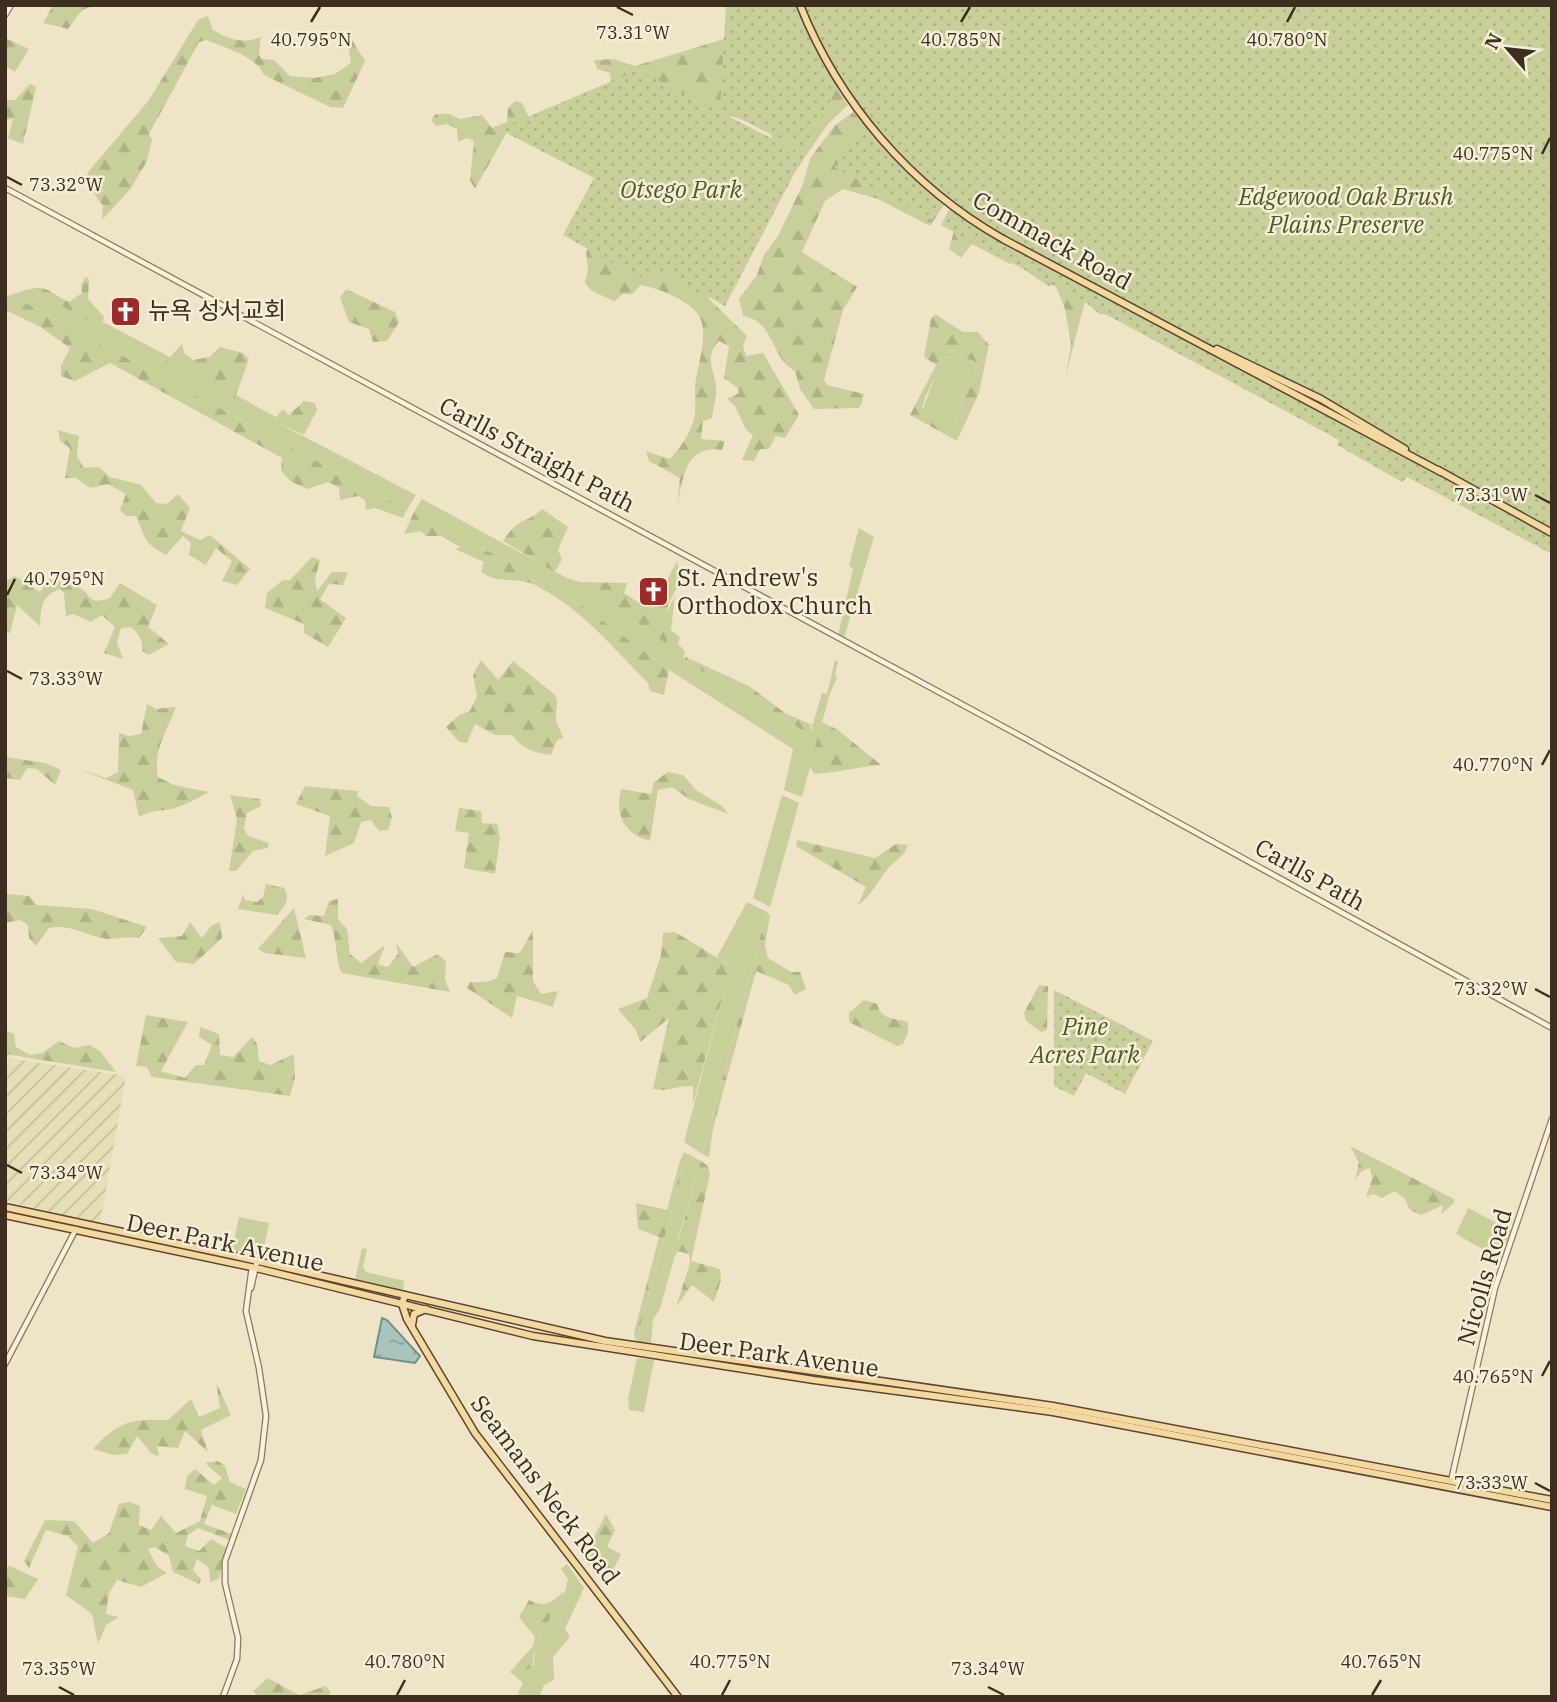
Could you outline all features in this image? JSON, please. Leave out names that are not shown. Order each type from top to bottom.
[{"type":"main road","name":"Commack Road","points":[[800,5],[823,57],[855,106],[884,143],[933,191],[986,229],[1552,533]]},
{"type":"main road","name":"Deer Park Avenue","points":[[5,1207],[605,1341],[1048,1405],[1450,1484],[1552,1507]]},
{"type":"main road","name":"Deer Park Avenue","points":[[5,1215],[75,1232],[254,1264],[402,1304],[579,1345],[1053,1412],[1552,1500]]},
{"type":"main road","points":[[402,1304],[405,1295]]},
{"type":"main road","name":"Seamans Neck Road","points":[[402,1304],[412,1326],[475,1433],[678,1697]]},
{"type":"main road","points":[[412,1326],[414,1314],[426,1309]]},
{"type":"street","points":[[5,15],[11,5]]},
{"type":"street","name":"Carlls Straight Path","points":[[5,188],[1051,753]]},
{"type":"street","name":"Carlls Path","points":[[1051,753],[1552,1028]]},
{"type":"street","name":"Nicolls Road","points":[[1450,1484],[1495,1288],[1552,1119]]},
{"type":"street","points":[[5,1364],[78,1224]]},
{"type":"street","points":[[223,1697],[235,1667],[238,1638],[225,1583],[225,1561],[261,1460],[266,1416],[259,1368],[246,1311],[254,1264]]},
{"type":"shaded area","points":[[9,1058],[126,1076],[100,1223],[5,1201],[5,1076]]},
{"type":"green space","points":[[53,5],[96,5],[82,10],[68,29],[43,23]]},
{"type":"green space","name":"Edgewood Oak Brush Plains Preserve","points":[[726,5],[1552,5],[1552,554],[1407,477],[1402,482],[1337,445],[1339,440],[1107,315],[1099,314],[1088,304],[941,225],[950,208],[943,202],[932,220],[834,167],[867,129],[838,87],[803,150],[720,109]]},
{"type":"green space","points":[[736,5],[832,80],[848,105],[828,124],[796,170],[774,146],[773,139],[765,129],[731,116],[723,128],[507,132],[475,189],[470,180],[474,141],[467,138],[458,142],[457,129],[447,124],[436,126],[431,120],[436,114],[449,114],[460,119],[482,115],[492,128],[507,122],[508,108],[515,101],[522,103],[531,122],[615,84],[611,81],[610,73],[597,69],[594,60],[614,59],[635,66],[737,35]]},
{"type":"green space","points":[[208,16],[213,30],[225,36],[236,40],[261,37],[261,59],[274,60],[290,76],[314,78],[335,74],[351,63],[347,39],[352,40],[365,61],[343,108],[330,107],[264,75],[254,62],[239,53],[206,40],[199,42],[149,134],[152,140],[147,161],[131,188],[102,220],[103,206],[85,181],[89,171],[149,100],[198,20]]},
{"type":"green space","points":[[5,38],[29,49],[15,72],[5,66]]},
{"type":"green space","name":"Otsego Park","points":[[638,70],[804,155],[725,306],[668,274],[638,277],[563,235],[594,178],[499,129]]},
{"type":"green space","points":[[30,84],[36,87],[23,144],[8,138],[13,119],[5,120],[5,100],[15,100]]},
{"type":"green space","points":[[853,112],[915,180],[944,205],[930,226],[878,199],[843,189],[825,201],[802,252],[857,287],[843,310],[824,380],[827,385],[864,394],[858,408],[814,409],[800,389],[795,371],[781,358],[767,332],[753,319],[743,316],[739,299],[757,275],[764,255],[778,236],[803,184],[810,159],[834,126]]},
{"type":"green space","points":[[958,216],[1085,301],[1066,375],[1071,344],[1065,309],[1055,284],[1049,286],[1012,261],[1010,264],[972,244],[961,258],[949,249]]},
{"type":"green space","points":[[594,240],[703,282],[709,299],[747,336],[743,346],[746,356],[763,353],[799,415],[785,438],[776,436],[769,449],[760,449],[754,461],[742,460],[753,435],[746,430],[735,406],[727,399],[739,393],[738,388],[724,378],[729,346],[719,341],[711,354],[716,398],[712,418],[703,421],[701,439],[725,441],[722,450],[709,450],[693,458],[684,476],[677,508],[680,478],[649,461],[646,451],[670,459],[691,427],[703,342],[701,320],[684,302],[641,285],[632,294],[623,294],[614,301],[592,291],[585,282],[588,270],[586,252]]},
{"type":"green space","points":[[86,277],[89,279],[88,299],[104,317],[101,327],[41,295],[19,292],[41,288],[69,302],[82,293],[81,284]]},
{"type":"green space","points":[[346,289],[395,312],[399,322],[387,341],[373,342],[369,329],[349,322],[340,298]]},
{"type":"green space","points":[[19,292],[41,295],[101,326],[103,322],[170,357],[166,361],[276,417],[278,423],[416,495],[407,510],[11,295]]},
{"type":"green space","points":[[11,295],[407,510],[403,518],[375,508],[366,510],[365,500],[358,496],[340,500],[339,488],[328,482],[307,489],[290,481],[281,471],[282,458],[110,363],[75,381],[61,376],[61,366],[70,348],[39,326],[5,310],[5,296]]},
{"type":"green space","points":[[935,314],[963,332],[978,332],[989,345],[979,393],[957,441],[910,415],[936,365],[924,357],[931,319]],"holes":[[[943,356],[972,360],[978,364],[977,369],[965,393],[954,426],[922,411]]]},
{"type":"green space","points":[[182,344],[184,353],[193,360],[209,357],[220,347],[243,353],[249,359],[235,398],[166,361]]},
{"type":"green space","points":[[943,356],[972,360],[978,364],[954,426],[922,411]]},
{"type":"green space","points":[[304,401],[315,403],[317,410],[304,435],[278,423],[276,417],[283,409],[289,415]]},
{"type":"green space","points":[[58,430],[79,436],[77,456],[84,468],[99,467],[110,477],[141,485],[156,503],[167,504],[178,494],[190,508],[181,531],[200,540],[210,535],[250,569],[237,585],[222,581],[232,561],[216,548],[206,565],[189,555],[191,543],[183,536],[166,555],[153,547],[146,539],[136,516],[126,516],[120,510],[126,494],[108,484],[90,488],[76,478],[65,478],[70,448],[60,441]]},
{"type":"green space","points":[[422,499],[567,578],[580,582],[666,643],[666,613],[675,596],[671,630],[680,637],[678,644],[685,651],[683,660],[809,734],[822,693],[827,694],[835,660],[838,662],[835,676],[837,678],[830,693],[802,797],[784,790],[793,749],[669,670],[561,590],[414,512]]},
{"type":"green space","points":[[542,509],[568,527],[558,550],[562,559],[555,572],[503,541],[514,527]]},
{"type":"green space","points":[[414,512],[561,590],[669,670],[664,695],[650,691],[648,683],[596,630],[554,596],[530,583],[488,576],[481,572],[484,562],[455,549],[460,547],[441,536],[426,536],[421,531],[404,534]]},
{"type":"green space","points":[[859,528],[874,537],[844,638],[838,635],[853,569],[849,565]]},
{"type":"green space","points":[[312,557],[320,560],[315,579],[317,591],[332,572],[348,572],[343,585],[329,584],[320,599],[346,618],[328,647],[304,633],[304,624],[265,608],[267,593],[283,580],[290,580]]},
{"type":"green space","points":[[677,561],[678,585],[666,615],[667,644],[580,582],[627,583],[624,593],[644,606],[660,594]]},
{"type":"green space","points":[[15,576],[40,592],[49,579],[74,585],[97,601],[110,598],[120,583],[157,605],[148,627],[169,644],[149,655],[142,651],[141,640],[131,627],[121,628],[117,643],[123,659],[104,653],[115,627],[102,615],[91,622],[73,614],[66,616],[64,593],[60,589],[49,595],[43,603],[40,626],[17,605],[10,633],[5,631],[5,582]]},
{"type":"green space","points":[[686,657],[749,686],[785,713],[810,724],[812,732],[809,734],[683,660]]},
{"type":"green space","points":[[481,660],[498,680],[513,661],[554,694],[557,699],[556,720],[563,738],[557,740],[551,755],[529,750],[512,735],[495,735],[475,724],[467,743],[459,742],[446,727],[459,715],[470,711],[477,696],[473,675]]},
{"type":"green space","points":[[147,704],[156,709],[176,707],[159,749],[158,777],[174,785],[209,792],[177,807],[139,817],[133,790],[73,767],[106,778],[118,772],[119,733],[129,736],[141,734]]},
{"type":"green space","points":[[822,722],[838,730],[881,765],[813,773],[810,765]]},
{"type":"green space","points":[[5,757],[45,763],[61,770],[55,785],[37,769],[27,768],[20,780],[6,778]]},
{"type":"green space","points":[[668,772],[683,775],[696,790],[722,806],[728,814],[689,799],[672,787],[658,790],[650,841],[633,833],[620,815],[621,789],[651,794],[654,782]]},
{"type":"green space","points":[[305,786],[358,791],[357,796],[371,806],[389,807],[392,818],[388,830],[379,831],[371,820],[361,822],[354,843],[325,856],[330,816],[296,804]]},
{"type":"green space","points":[[230,795],[260,799],[261,806],[247,813],[244,828],[248,836],[269,843],[268,848],[253,851],[236,871],[229,871],[237,819]]},
{"type":"green space","points":[[782,795],[799,803],[770,907],[753,898]]},
{"type":"green space","points":[[459,808],[481,811],[482,823],[497,824],[500,838],[495,874],[464,868],[469,833],[455,831]]},
{"type":"green space","points":[[797,840],[875,858],[896,844],[908,845],[858,905],[866,887],[796,846]]},
{"type":"green space","points":[[266,884],[284,888],[286,892],[286,903],[277,915],[238,909],[243,894],[245,900],[257,902],[263,897]]},
{"type":"green space","points":[[7,894],[29,896],[37,905],[92,909],[147,927],[139,938],[110,939],[73,929],[49,928],[36,946],[29,938],[28,925],[20,920],[5,923]]},
{"type":"green space","points":[[338,899],[338,919],[347,929],[350,954],[361,963],[385,945],[378,964],[388,967],[398,954],[396,943],[413,967],[438,954],[446,962],[445,980],[450,992],[342,973],[331,925],[304,919],[309,915],[324,916],[329,901]]},
{"type":"green space","points":[[747,902],[767,912],[702,1154],[684,1142],[725,988],[736,969],[717,957]]},
{"type":"green space","points":[[294,908],[306,958],[265,953],[258,949]]},
{"type":"green space","points":[[767,912],[770,915],[765,945],[768,958],[791,972],[800,972],[806,989],[795,995],[789,985],[756,971],[713,1129],[709,1157],[702,1154]]},
{"type":"green space","points":[[190,922],[202,938],[211,926],[220,922],[222,938],[194,964],[176,962],[158,938],[182,936]]},
{"type":"green space","points":[[533,930],[533,981],[541,994],[558,991],[553,1007],[517,996],[512,1018],[467,988],[470,982],[486,982],[497,978],[505,952],[520,953]]},
{"type":"green space","points":[[675,932],[736,969],[725,988],[693,1104],[693,1086],[653,1089],[669,1018],[640,1042],[636,1030],[618,1009],[647,998],[661,955],[663,933]]},
{"type":"green space","points":[[1039,985],[1048,986],[1047,1030],[1041,1032],[1026,1021],[1024,1013]]},
{"type":"green space","name":"Pine Acres Park","points":[[1054,990],[1153,1041],[1125,1094],[1086,1073],[1074,1096],[1054,1086]]},
{"type":"green space","points":[[864,1000],[877,1004],[885,1016],[908,1022],[908,1033],[903,1044],[897,1046],[849,1022],[849,1013]]},
{"type":"green space","points":[[146,1015],[188,1022],[161,1071],[185,1078],[196,1065],[204,1065],[212,1045],[199,1037],[200,1027],[219,1034],[220,1055],[233,1057],[252,1037],[257,1044],[259,1061],[270,1065],[294,1054],[295,1078],[290,1096],[152,1077],[147,1067],[136,1066]]},
{"type":"green space","points":[[5,1030],[14,1034],[16,1047],[30,1055],[42,1053],[59,1041],[74,1048],[90,1045],[100,1051],[116,1072],[5,1054]]},
{"type":"green space","points":[[1350,1146],[1454,1199],[1454,1203],[1441,1214],[1443,1205],[1421,1215],[1410,1210],[1405,1199],[1395,1191],[1382,1198],[1373,1194],[1366,1197],[1372,1179],[1370,1168],[1362,1171],[1355,1180],[1359,1162]]},
{"type":"green space","points":[[684,1152],[701,1161],[678,1239],[671,1251],[674,1258],[660,1309],[653,1319],[651,1343],[636,1342],[683,1169],[680,1160]]},
{"type":"green space","points":[[680,1160],[683,1169],[636,1342],[634,1333],[659,1237],[638,1229],[636,1203],[667,1210]]},
{"type":"green space","points":[[701,1161],[708,1166],[710,1174],[691,1261],[720,1269],[721,1280],[714,1302],[692,1285],[676,1307],[690,1263],[689,1254],[678,1251],[674,1258],[671,1251],[679,1238]]},
{"type":"green space","points":[[1468,1208],[1512,1231],[1498,1258],[1456,1234]]},
{"type":"green space","points":[[239,1217],[269,1223],[261,1262],[231,1255]]},
{"type":"green space","points":[[362,1248],[367,1249],[363,1267],[366,1272],[404,1281],[403,1295],[354,1284]]},
{"type":"green space","points":[[637,1358],[654,1360],[644,1412],[629,1410],[628,1399]]},
{"type":"green space","points":[[216,1382],[231,1415],[201,1430],[208,1452],[185,1431],[178,1448],[157,1446],[159,1456],[152,1454],[137,1436],[127,1454],[113,1455],[93,1449],[118,1427],[135,1421],[168,1420],[191,1399],[199,1417],[220,1408]]},
{"type":"green space","points":[[218,1461],[225,1466],[230,1482],[246,1489],[236,1514],[212,1505],[204,1524],[232,1534],[229,1540],[198,1528],[188,1535],[185,1546],[199,1551],[211,1539],[226,1548],[219,1579],[210,1582],[209,1568],[197,1559],[193,1570],[201,1579],[199,1584],[173,1572],[169,1556],[155,1547],[148,1549],[157,1566],[167,1573],[141,1587],[117,1580],[109,1593],[106,1614],[119,1617],[106,1625],[98,1644],[92,1614],[66,1595],[78,1547],[68,1536],[46,1530],[29,1568],[24,1561],[45,1520],[74,1521],[93,1543],[109,1533],[119,1504],[129,1502],[140,1506],[139,1525],[151,1530],[161,1516],[176,1533],[200,1521],[207,1496],[185,1489],[187,1476],[195,1469],[214,1485],[222,1478],[205,1463]]},
{"type":"green space","points":[[606,1514],[615,1530],[607,1547],[621,1554],[613,1570],[603,1580],[583,1558]]},
{"type":"green space","points":[[567,1564],[584,1588],[565,1629],[570,1637],[553,1657],[554,1680],[544,1685],[539,1697],[522,1697],[518,1694],[523,1683],[510,1672],[534,1665],[535,1647],[558,1603],[563,1599],[568,1579],[561,1569]]},
{"type":"green space","points":[[10,1566],[38,1579],[25,1599],[5,1596],[5,1569]]},
{"type":"green space","points":[[564,1591],[563,1599],[558,1603],[535,1647],[532,1668],[510,1672],[533,1646],[535,1637],[519,1617],[529,1600],[540,1604],[548,1603]]},
{"type":"green space","points":[[268,1678],[299,1695],[326,1686],[331,1693],[327,1697],[259,1697],[253,1691]]},
{"type":"water","points":[[382,1318],[387,1320],[420,1356],[415,1363],[374,1357]]},
{"type":"place","name":"뉴욕 성서교회","points":[[125,311]]},
{"type":"place","name":"St. Andrew's Orthodox Church","points":[[654,592]]}]
